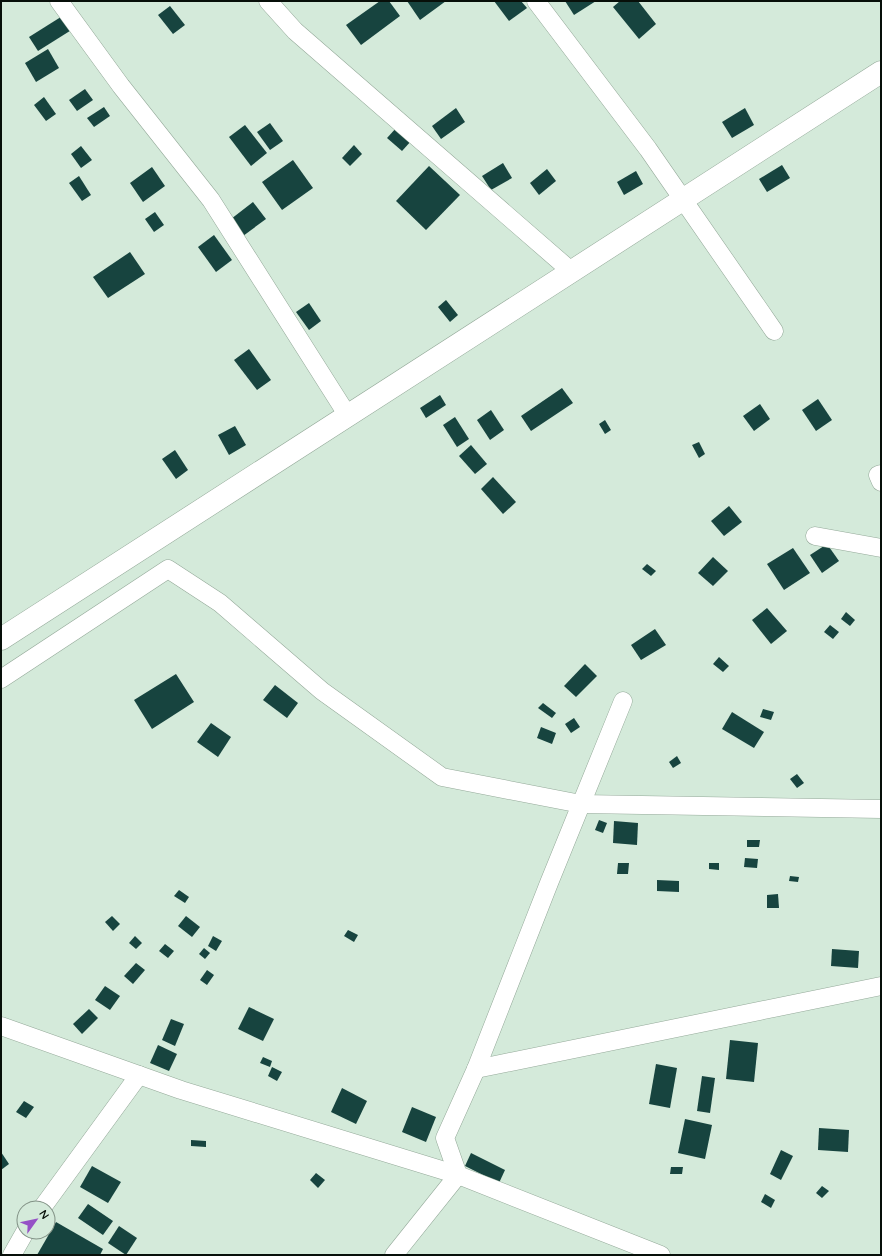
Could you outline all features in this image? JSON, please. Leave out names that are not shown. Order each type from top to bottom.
[{"type":"street","points":[[59,1],[121,86],[211,200],[348,416]]},
{"type":"street","points":[[268,1],[295,30],[571,271]]},
{"type":"street","points":[[536,1],[648,149],[774,331]]},
{"type":"street","points":[[1,639],[881,72]]},
{"type":"street","points":[[881,474],[878,475],[881,482]]},
{"type":"street","points":[[815,536],[881,548]]},
{"type":"street","points":[[1,679],[168,568],[220,603],[322,691],[442,777],[581,804],[881,809]]},
{"type":"street","points":[[458,1175],[444,1138],[476,1069],[623,701]]},
{"type":"street","points":[[476,1069],[881,986]]},
{"type":"street","points":[[1,1026],[181,1090],[458,1175],[661,1255]]},
{"type":"street","points":[[48,1200],[139,1075]]},
{"type":"street","points":[[394,1255],[458,1175]]},
{"type":"street","points":[[12,1255],[20,1240]]},
{"type":"building","points":[[380,1],[389,1],[400,16],[361,45],[346,25]]},
{"type":"building","points":[[407,1],[446,1],[420,20]]},
{"type":"building","points":[[494,1],[521,1],[527,8],[509,21]]},
{"type":"building","points":[[565,1],[596,1],[574,15]]},
{"type":"building","points":[[620,1],[638,1],[656,24],[639,39],[613,7]]},
{"type":"building","points":[[170,6],[185,25],[173,34],[158,15]]},
{"type":"building","points":[[64,15],[73,29],[38,51],[29,37]]},
{"type":"building","points":[[48,49],[59,68],[36,82],[25,63]]},
{"type":"building","points":[[85,89],[93,100],[77,111],[69,100]]},
{"type":"building","points":[[44,97],[56,114],[46,121],[34,105]]},
{"type":"building","points":[[104,107],[110,116],[94,127],[87,118]]},
{"type":"building","points":[[456,108],[465,122],[441,139],[432,126]]},
{"type":"building","points":[[745,108],[754,125],[732,138],[722,122]]},
{"type":"building","points":[[270,123],[283,141],[270,150],[257,132]]},
{"type":"building","points":[[245,125],[267,153],[251,166],[229,137]]},
{"type":"building","points":[[397,127],[412,140],[402,151],[387,138]]},
{"type":"building","points":[[354,145],[362,154],[350,166],[342,158]]},
{"type":"building","points":[[81,146],[92,160],[81,168],[71,154]]},
{"type":"building","points":[[293,160],[313,188],[282,210],[262,182]]},
{"type":"building","points":[[503,163],[512,178],[491,190],[482,176]]},
{"type":"building","points":[[782,165],[790,178],[767,192],[759,179]]},
{"type":"building","points":[[429,166],[460,195],[426,230],[396,201]]},
{"type":"building","points":[[152,167],[165,186],[143,202],[130,183]]},
{"type":"building","points":[[547,169],[556,181],[539,195],[530,183]]},
{"type":"building","points":[[636,171],[643,184],[624,195],[617,182]]},
{"type":"building","points":[[79,176],[91,195],[82,201],[69,183]]},
{"type":"building","points":[[253,202],[266,219],[243,236],[231,219]]},
{"type":"building","points":[[155,212],[164,225],[154,232],[145,219]]},
{"type":"building","points":[[214,235],[232,260],[216,272],[198,247]]},
{"type":"building","points":[[130,252],[145,274],[108,298],[93,277]]},
{"type":"building","points":[[446,300],[458,315],[450,322],[438,307]]},
{"type":"building","points":[[309,303],[321,321],[309,330],[296,312]]},
{"type":"building","points":[[249,349],[271,380],[257,390],[234,360]]},
{"type":"building","points":[[562,388],[573,403],[531,431],[521,416]]},
{"type":"building","points":[[440,395],[446,405],[426,418],[420,408]]},
{"type":"building","points":[[818,399],[832,420],[816,431],[802,410]]},
{"type":"building","points":[[760,404],[770,419],[754,431],[743,416]]},
{"type":"building","points":[[491,410],[504,430],[490,440],[477,420]]},
{"type":"building","points":[[455,417],[469,439],[457,447],[443,425]]},
{"type":"building","points":[[605,420],[611,430],[605,434],[599,424]]},
{"type":"building","points":[[235,426],[246,445],[229,455],[218,435]]},
{"type":"building","points":[[699,442],[705,454],[699,458],[692,445]]},
{"type":"building","points":[[471,445],[487,464],[475,474],[459,456]]},
{"type":"building","points":[[175,450],[188,470],[176,479],[162,459]]},
{"type":"building","points":[[493,477],[516,502],[503,514],[481,489]]},
{"type":"building","points":[[729,506],[742,522],[724,536],[711,521]]},
{"type":"building","points":[[827,544],[839,561],[822,573],[810,555]]},
{"type":"building","points":[[793,548],[810,573],[784,590],[767,564]]},
{"type":"building","points":[[713,557],[728,571],[713,586],[698,573]]},
{"type":"building","points":[[647,564],[656,571],[651,576],[642,569]]},
{"type":"building","points":[[767,608],[787,631],[771,644],[752,620]]},
{"type":"building","points":[[846,612],[855,620],[850,626],[841,619]]},
{"type":"building","points":[[830,625],[839,632],[833,639],[824,632]]},
{"type":"building","points":[[655,629],[666,645],[641,660],[631,645]]},
{"type":"building","points":[[719,657],[729,666],[723,672],[713,664]]},
{"type":"building","points":[[585,664],[597,676],[576,697],[564,686]]},
{"type":"building","points":[[176,674],[194,702],[152,729],[134,700]]},
{"type":"building","points":[[275,685],[298,703],[287,718],[263,700]]},
{"type":"building","points":[[543,703],[556,713],[552,718],[538,708]]},
{"type":"building","points":[[763,709],[774,712],[771,720],[760,717]]},
{"type":"building","points":[[732,712],[764,732],[754,748],[722,729]]},
{"type":"building","points":[[574,718],[580,727],[571,733],[565,724]]},
{"type":"building","points":[[211,723],[231,737],[218,757],[197,742]]},
{"type":"building","points":[[541,727],[556,733],[552,744],[537,738]]},
{"type":"building","points":[[677,756],[681,763],[673,768],[669,762]]},
{"type":"building","points":[[797,774],[804,783],[797,788],[790,779]]},
{"type":"building","points":[[599,820],[607,823],[603,833],[595,830]]},
{"type":"building","points":[[614,821],[638,823],[637,845],[613,843]]},
{"type":"building","points":[[747,840],[760,840],[759,847],[747,847]]},
{"type":"building","points":[[745,858],[758,859],[757,868],[744,867]]},
{"type":"building","points":[[618,863],[629,863],[628,874],[617,874]]},
{"type":"building","points":[[709,863],[719,863],[719,870],[709,869]]},
{"type":"building","points":[[790,876],[799,877],[798,882],[789,881]]},
{"type":"building","points":[[657,880],[679,881],[679,892],[657,891]]},
{"type":"building","points":[[179,890],[189,897],[185,903],[174,896]]},
{"type":"building","points":[[778,894],[779,908],[767,908],[767,895]]},
{"type":"building","points":[[112,916],[120,924],[113,931],[105,922]]},
{"type":"building","points":[[186,916],[200,927],[192,937],[178,926]]},
{"type":"building","points":[[348,930],[358,935],[354,942],[344,936]]},
{"type":"building","points":[[135,936],[142,943],[136,949],[129,943]]},
{"type":"building","points":[[213,936],[222,941],[216,951],[208,946]]},
{"type":"building","points":[[165,944],[174,951],[168,958],[159,951]]},
{"type":"building","points":[[204,948],[210,953],[205,959],[199,954]]},
{"type":"building","points":[[832,949],[859,951],[858,968],[831,966]]},
{"type":"building","points":[[136,963],[145,970],[133,984],[124,976]]},
{"type":"building","points":[[207,970],[214,975],[207,985],[200,980]]},
{"type":"building","points":[[105,986],[120,996],[110,1010],[95,1000]]},
{"type":"building","points":[[249,1007],[274,1019],[263,1041],[238,1029]]},
{"type":"building","points":[[89,1009],[98,1018],[82,1034],[73,1024]]},
{"type":"building","points":[[171,1019],[184,1024],[175,1046],[162,1040]]},
{"type":"building","points":[[730,1040],[758,1043],[754,1082],[726,1079]]},
{"type":"building","points":[[158,1045],[177,1054],[169,1071],[150,1063]]},
{"type":"building","points":[[263,1057],[272,1061],[270,1067],[260,1063]]},
{"type":"building","points":[[656,1064],[677,1068],[670,1108],[649,1104]]},
{"type":"building","points":[[272,1067],[282,1072],[277,1081],[268,1076]]},
{"type":"building","points":[[702,1076],[715,1078],[710,1113],[697,1111]]},
{"type":"building","points":[[342,1088],[367,1101],[356,1124],[331,1112]]},
{"type":"building","points":[[24,1101],[34,1107],[26,1118],[16,1112]]},
{"type":"building","points":[[412,1107],[436,1117],[426,1142],[402,1132]]},
{"type":"building","points":[[685,1119],[712,1125],[705,1159],[678,1153]]},
{"type":"building","points":[[819,1128],[849,1130],[848,1152],[818,1150]]},
{"type":"building","points":[[191,1140],[206,1141],[206,1147],[191,1146]]},
{"type":"building","points":[[781,1150],[793,1156],[781,1180],[770,1174]]},
{"type":"building","points":[[1,1152],[9,1164],[1,1170]]},
{"type":"building","points":[[471,1153],[505,1170],[499,1183],[465,1166]]},
{"type":"building","points":[[92,1166],[121,1182],[108,1203],[80,1187]]},
{"type":"building","points":[[671,1167],[683,1167],[682,1174],[670,1174]]},
{"type":"building","points":[[316,1173],[325,1180],[318,1188],[310,1180]]},
{"type":"building","points":[[822,1186],[829,1191],[822,1198],[816,1193]]},
{"type":"building","points":[[765,1194],[775,1200],[771,1208],[761,1202]]},
{"type":"building","points":[[88,1204],[113,1221],[103,1235],[78,1218]]},
{"type":"building","points":[[56,1222],[103,1249],[100,1255],[37,1255],[46,1240],[56,1240]]},
{"type":"building","points":[[119,1226],[137,1238],[126,1255],[108,1243]]}]
